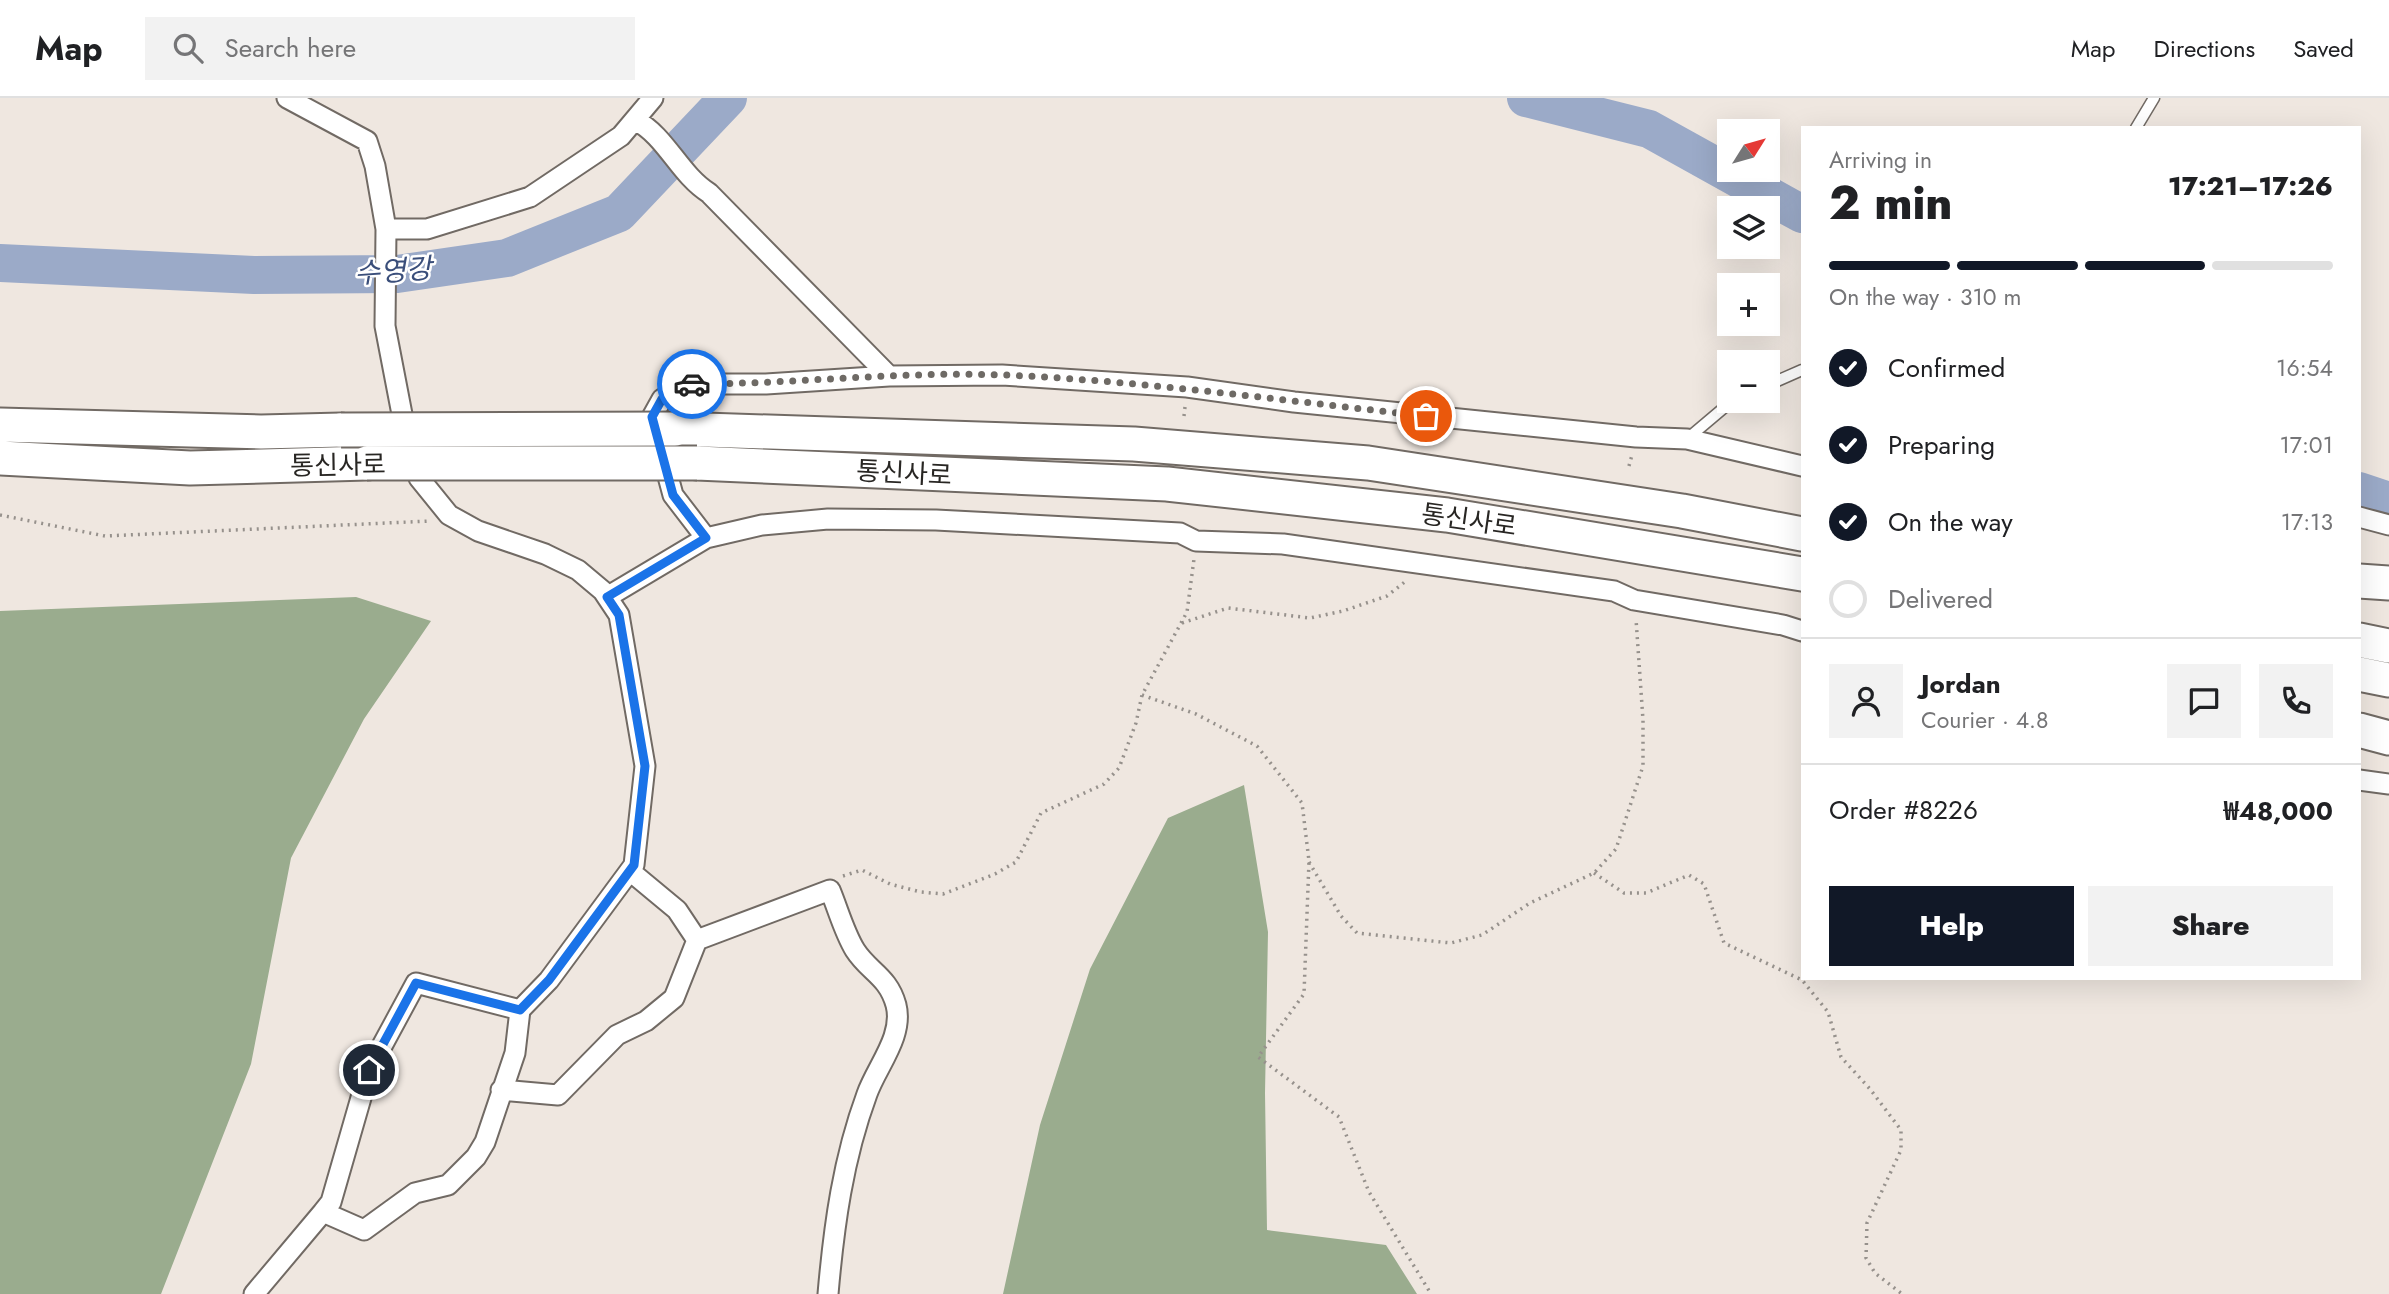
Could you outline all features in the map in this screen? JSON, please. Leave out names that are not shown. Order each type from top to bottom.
[{"type":"highway","name":"통신사로","points":[[0,425],[261,432],[675,429],[1134,444],[1368,463],[1682,511],[1801,534]]},
{"type":"highway","name":"통신사로","points":[[0,458],[190,468],[367,463],[697,463],[1167,484],[1447,515],[1801,574]]},
{"type":"highway","points":[[2361,581],[2389,583]]},
{"type":"highway","points":[[2361,640],[2389,646]]},
{"type":"highway","points":[[2361,674],[2389,680]]},
{"type":"highway","points":[[2361,731],[2389,738]]},
{"type":"street","points":[[287,98],[367,141],[375,166],[385,239],[385,326],[406,435],[419,478],[449,515],[478,531],[545,554],[578,570],[607,597],[619,615],[645,766],[634,865],[549,980],[520,1010],[515,1053],[500,1090],[485,1142],[476,1157],[448,1185],[415,1194],[364,1230],[323,1212]]},
{"type":"street","points":[[385,239],[530,197],[641,123],[653,98]]},
{"type":"street","points":[[641,123],[696,185],[709,193],[889,376]]},
{"type":"street","points":[[706,538],[673,495],[652,417],[662,399],[689,384],[766,384],[889,376],[1002,375],[1187,387],[1294,402],[1636,437],[1687,439],[1801,466]]},
{"type":"street","points":[[2361,518],[2389,525]]},
{"type":"street","points":[[607,597],[706,538],[761,525],[828,519],[936,520],[1180,533],[1196,541],[1283,544],[1415,565],[1614,591],[1634,600],[1783,625],[1801,631]]},
{"type":"street","points":[[2361,780],[2389,784]]},
{"type":"street","points":[[630,872],[677,910],[697,940]]},
{"type":"street","points":[[500,1090],[558,1095],[617,1035],[646,1020],[674,998],[697,940],[830,890],[855,950],[887,982],[896,1007],[898,1029],[868,1090],[850,1140],[834,1224],[828,1294]]},
{"type":"street","points":[[254,1294],[331,1202],[369,1070],[416,983],[520,1010]]},
{"type":"lane","points":[[2137,126],[2154,98]]},
{"type":"lane","points":[[1780,380],[1801,370]]},
{"type":"lane","points":[[1687,439],[1718,413]]},
{"type":"path","points":[[0,515],[105,536],[430,521],[449,515]]},
{"type":"path","points":[[830,890],[844,875],[862,870],[890,884],[921,892],[943,894],[995,874],[1016,862],[1041,813],[1104,784],[1119,768],[1136,723],[1142,695],[1187,612],[1196,541]]},
{"type":"path","points":[[1182,623],[1228,608],[1310,618],[1343,611],[1387,596],[1409,579],[1415,565]]},
{"type":"path","points":[[1308,861],[1341,916],[1357,933],[1451,943],[1482,935],[1530,903],[1594,873],[1616,849],[1643,766],[1643,720],[1634,600]]},
{"type":"path","points":[[1142,695],[1196,714],[1257,746],[1302,803],[1308,861],[1304,994],[1258,1057],[1339,1117],[1369,1192],[1432,1294]]},
{"type":"path","points":[[1594,873],[1624,894],[1646,893],[1689,875],[1704,884],[1724,943],[1801,980]]},
{"type":"path","points":[[1802,980],[1828,1012],[1840,1057],[1870,1089],[1901,1130],[1901,1150],[1867,1223],[1866,1258],[1875,1273],[1902,1294]]},
{"type":"green space","points":[[356,597],[431,621],[364,719],[291,858],[251,1064],[161,1294],[0,1294],[0,611]]},
{"type":"green space","points":[[1244,785],[1268,932],[1265,1093],[1267,1230],[1386,1245],[1417,1294],[1003,1294],[1040,1125],[1090,969],[1168,818]]},
{"type":"waterway","name":"수영강","points":[[0,263],[254,275],[397,274],[507,258],[619,213],[728,98]]},
{"type":"waterway","name":"수영강","points":[[1526,98],[1649,129],[1801,213]]},
{"type":"waterway","name":"수영강","points":[[2361,492],[2389,501]]},
{"type":"way so far","points":[[692,384],[766,384],[889,376],[1002,375],[1187,387],[1426,416]]},
{"type":"route","points":[[369,1070],[416,983],[520,1010],[549,980],[634,865],[645,766],[619,615],[607,597],[706,538],[673,495],[652,417],[662,399],[692,384]]}]
